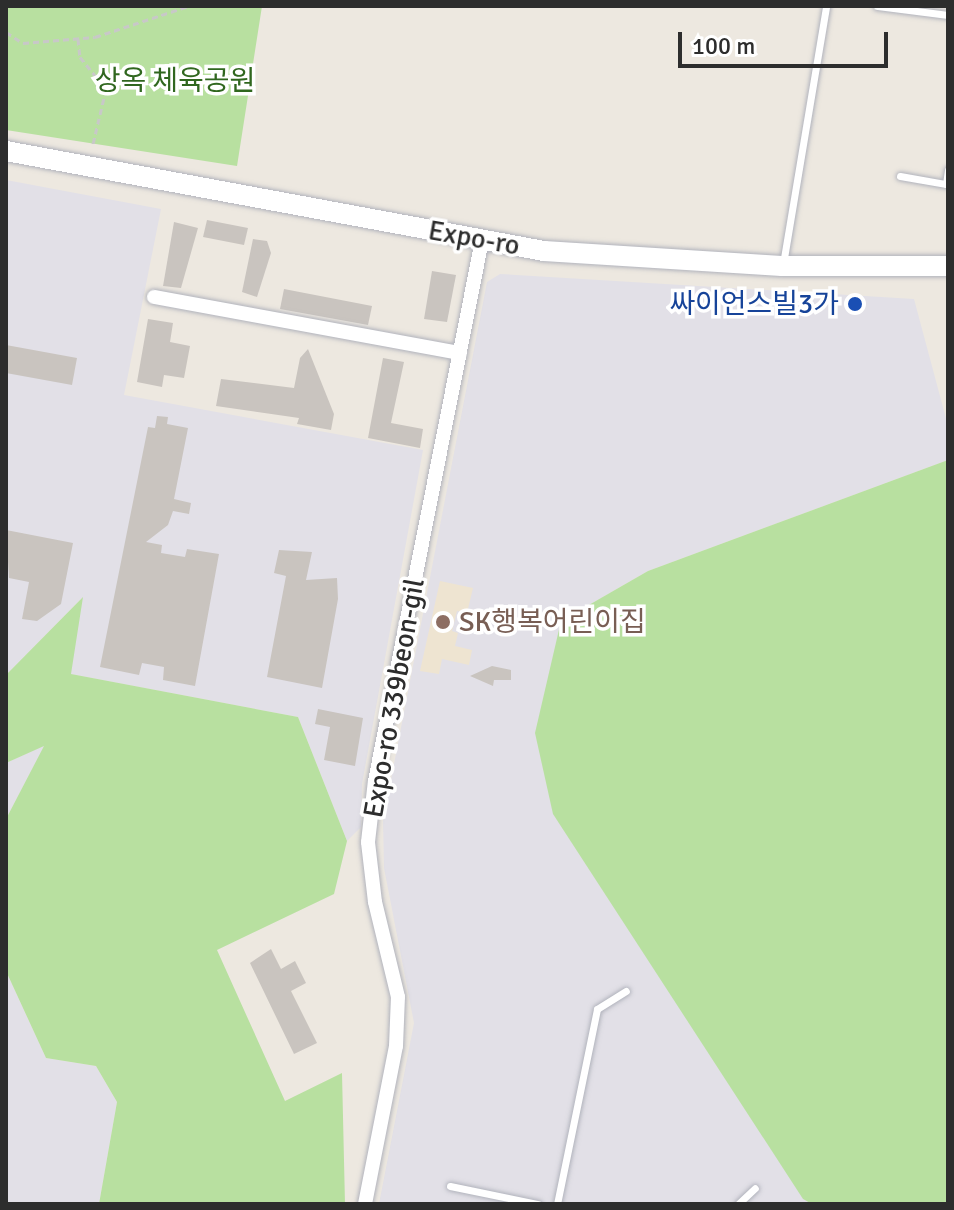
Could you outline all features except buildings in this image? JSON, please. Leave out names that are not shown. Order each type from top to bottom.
[{"type":"main road","name":"Expo-ro","points":[[6,151],[544,251],[782,266],[948,266]]},
{"type":"street","name":"Expo-ro 339beon-gil","points":[[365,1204],[396,1046],[398,997],[375,902],[368,842],[375,781],[482,240]]},
{"type":"street","points":[[154,297],[460,353]]},
{"type":"lane","points":[[782,266],[826,6]]},
{"type":"lane","points":[[877,6],[948,15]]},
{"type":"lane","points":[[900,176],[946,184],[948,170]]},
{"type":"lane","points":[[557,1204],[597,1009],[626,991]]},
{"type":"lane","points":[[450,1186],[538,1204]]},
{"type":"lane","points":[[738,1204],[755,1188]]},
{"type":"path","points":[[6,32],[23,43],[78,39],[189,6]]},
{"type":"path","points":[[78,39],[80,57],[106,89],[93,144]]},
{"type":"shaded area","points":[[6,180],[161,209],[124,395],[423,450],[362,784],[361,827],[347,841],[298,717],[70,674],[82,598],[6,675]]},
{"type":"shaded area","points":[[500,274],[914,299],[948,426],[948,460],[648,571],[561,621],[803,1199],[812,1204],[379,1204],[414,1023],[384,868],[383,821],[487,282]]},
{"type":"shaded area","name":"SK행복어린이집","points":[[440,581],[473,588],[467,613],[457,611],[452,631],[458,633],[455,646],[472,650],[469,665],[442,659],[439,674],[420,671]]},
{"type":"shaded area","points":[[45,745],[6,819],[6,763]]},
{"type":"shaded area","points":[[6,971],[46,1058],[96,1066],[117,1102],[99,1204],[6,1204]]},
{"type":"green space","name":"상옥 체육공원","points":[[6,6],[262,6],[237,166],[6,130]]},
{"type":"green space","points":[[948,460],[948,1204],[812,1204],[803,1199],[553,814],[535,733],[561,621],[648,571]]},
{"type":"green space","points":[[83,597],[71,674],[298,717],[347,841],[334,894],[217,950],[285,1101],[342,1073],[345,1204],[99,1204],[117,1102],[96,1066],[46,1058],[6,971],[6,819],[44,746],[6,763],[6,675]]},
{"type":"place","name":"싸이언스빌3가","points":[[855,304]]},
{"type":"place","name":"SK행복어린이집","points":[[443,622]]}]
